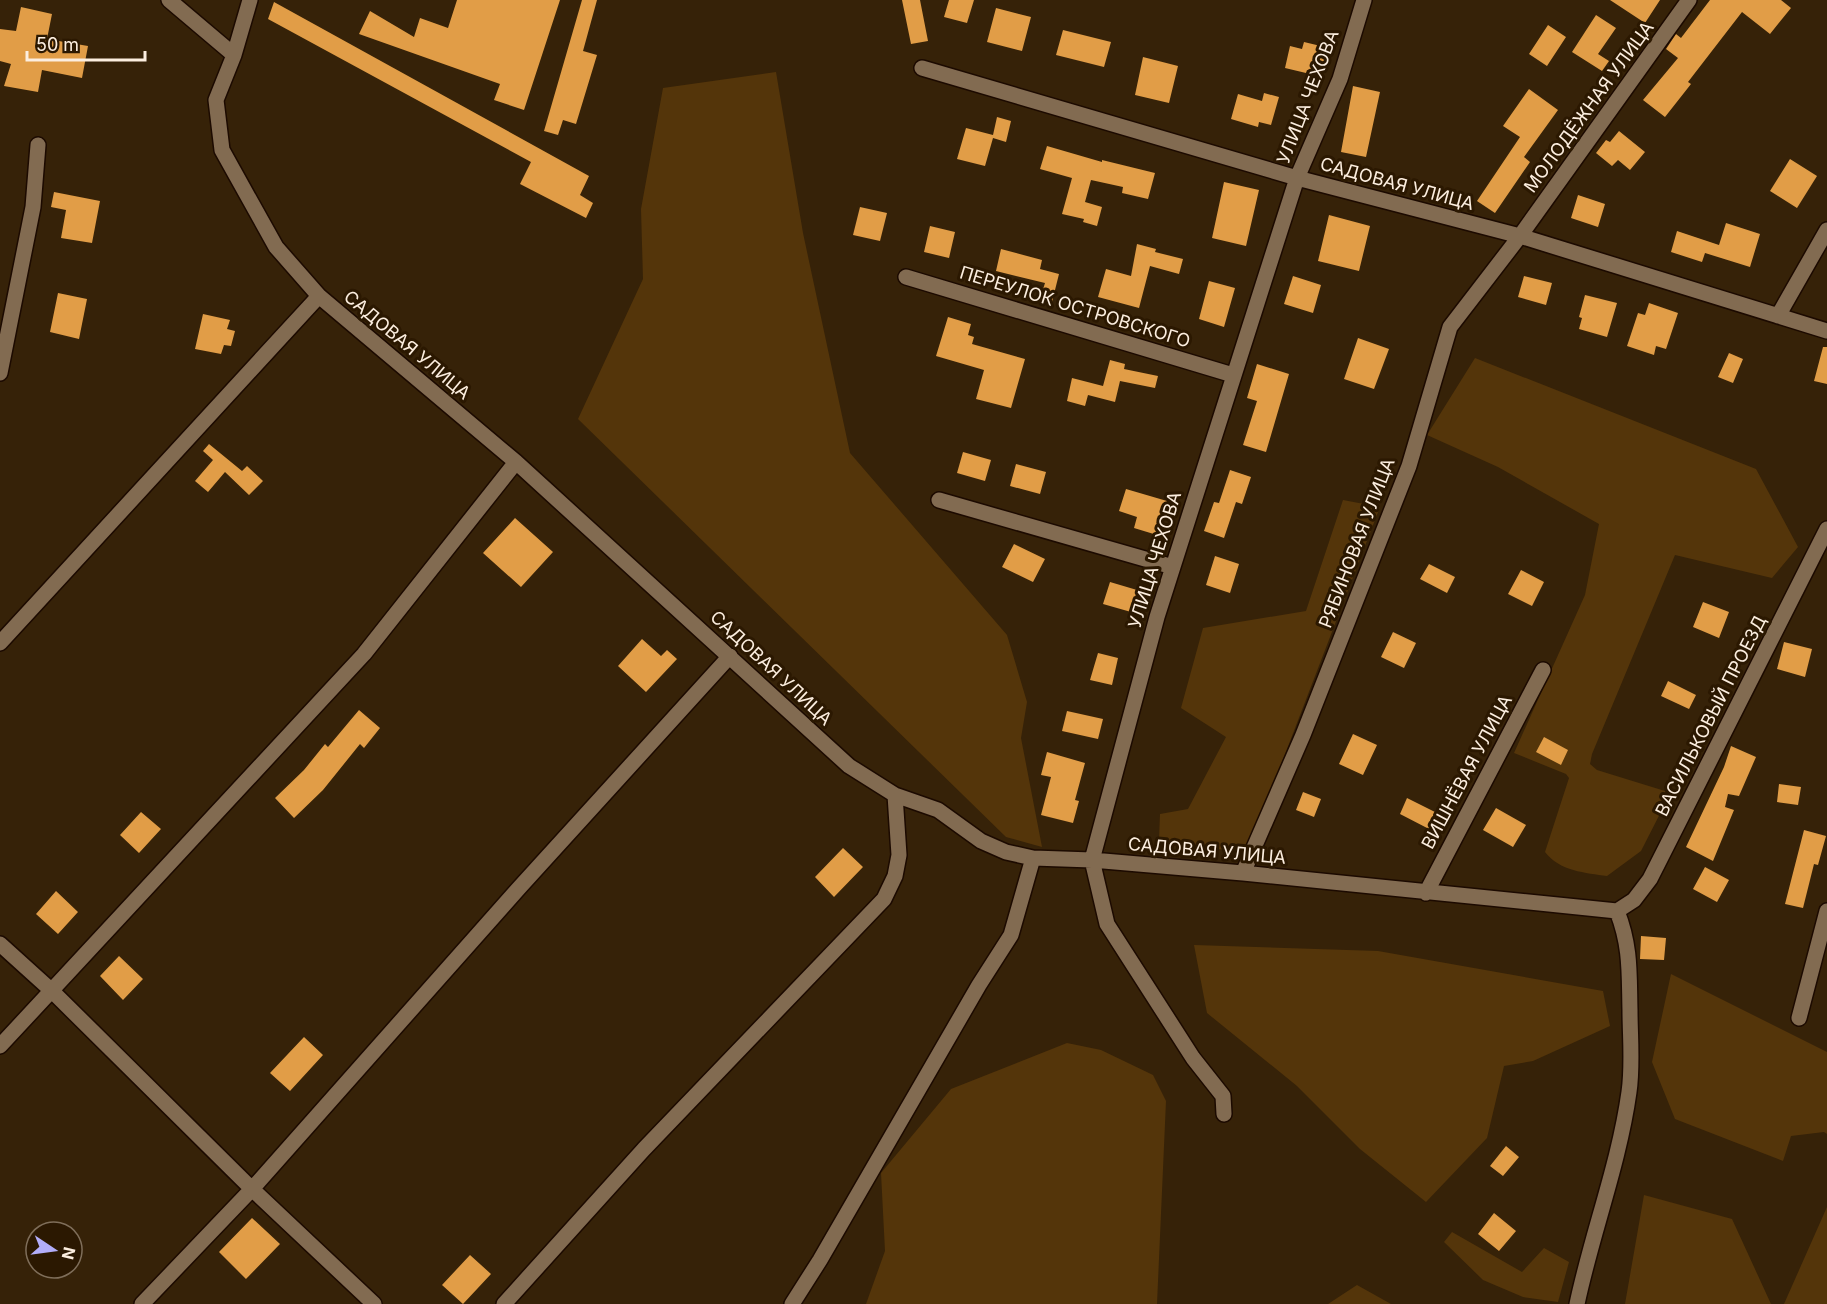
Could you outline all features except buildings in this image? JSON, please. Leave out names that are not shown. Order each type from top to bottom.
[{"type":"street","points":[[169,0],[234,55]]},
{"type":"street","name":"САДОВАЯ УЛИЦА","points":[[250,0],[234,55],[216,100],[222,150],[276,248],[319,296],[516,462],[849,766],[895,795],[938,810],[981,841],[1006,852],[1033,858],[1092,860],[1243,873],[1617,911]]},
{"type":"street","name":"УЛИЦА ЧЕХОВА","points":[[1224,1114],[1223,1096],[1193,1058],[1107,924],[1092,860],[1157,617],[1233,375],[1297,178],[1340,79],[1364,0]]},
{"type":"street","name":"МОЛОДЁЖНАЯ УЛИЦА","points":[[1520,236],[1689,0]]},
{"type":"street","name":"САДОВАЯ УЛИЦА","points":[[922,68],[1297,178],[1520,236],[1827,332]]},
{"type":"street","points":[[0,373],[33,207],[38,145]]},
{"type":"street","points":[[1778,316],[1827,230]]},
{"type":"street","name":"РЯБИНОВАЯ УЛИЦА","points":[[1243,873],[1303,735],[1409,466],[1450,327],[1520,236]]},
{"type":"street","name":"ПЕРЕУЛОК ОСТРОВСКОГО","points":[[906,277],[1233,375]]},
{"type":"street","points":[[0,643],[319,296]]},
{"type":"street","points":[[0,1046],[364,654],[516,462]]},
{"type":"street","points":[[939,500],[1173,567]]},
{"type":"street","name":"ВАСИЛЬКОВЫЙ ПРОЕЗД","points":[[1617,911],[1634,900],[1650,879],[1827,529]]},
{"type":"street","points":[[142,1304],[252,1189],[519,888],[730,656]]},
{"type":"street","name":"ВИШНЁВАЯ УЛИЦА","points":[[1426,893],[1544,670]]},
{"type":"street","points":[[504,1304],[644,1149],[884,899],[895,876],[899,855],[895,795]]},
{"type":"street","points":[[792,1304],[1011,935],[1033,858]]},
{"type":"street","points":[[1577,1304],[1586,1262],[1622,1130],[1630,1089],[1629,956],[1626,932],[1617,911]]},
{"type":"street","points":[[1799,1018],[1827,911]]},
{"type":"street","points":[[0,944],[52,991],[252,1189],[374,1304]]},
{"type":"shaded area","points":[[776,72],[803,233],[850,453],[1007,635],[1027,702],[1021,738],[1042,847],[1006,837],[578,419],[643,279],[641,209],[663,88]]},
{"type":"shaded area","points":[[1475,358],[1756,469],[1798,547],[1772,578],[1675,555],[1592,754],[1590,764],[1597,770],[1665,791],[1667,800],[1641,851],[1607,876],[1565,867],[1545,852],[1569,778],[1566,774],[1514,753],[1585,595],[1599,524],[1498,467],[1427,435]]},
{"type":"shaded area","points":[[1343,500],[1380,507],[1247,853],[1159,841],[1160,814],[1188,809],[1226,737],[1181,708],[1203,628],[1306,611]]},
{"type":"shaded area","points":[[1194,945],[1378,951],[1603,991],[1610,1026],[1533,1061],[1504,1066],[1487,1138],[1426,1202],[1360,1149],[1297,1086],[1207,1013]]},
{"type":"shaded area","points":[[1671,974],[1827,1052],[1827,1134],[1824,1132],[1791,1136],[1783,1161],[1675,1119],[1652,1062]]},
{"type":"shaded area","points":[[1067,1043],[1101,1050],[1153,1075],[1166,1101],[1157,1304],[866,1304],[885,1251],[881,1173],[951,1089]]},
{"type":"shaded area","points":[[1644,1195],[1732,1219],[1771,1304],[1625,1304]]},
{"type":"shaded area","points":[[1827,1207],[1827,1304],[1784,1304]]},
{"type":"shaded area","points":[[1452,1232],[1522,1272],[1544,1248],[1569,1262],[1558,1302],[1523,1297],[1483,1280],[1444,1242]]},
{"type":"shaded area","points":[[1357,1285],[1391,1304],[1328,1304]]}]
